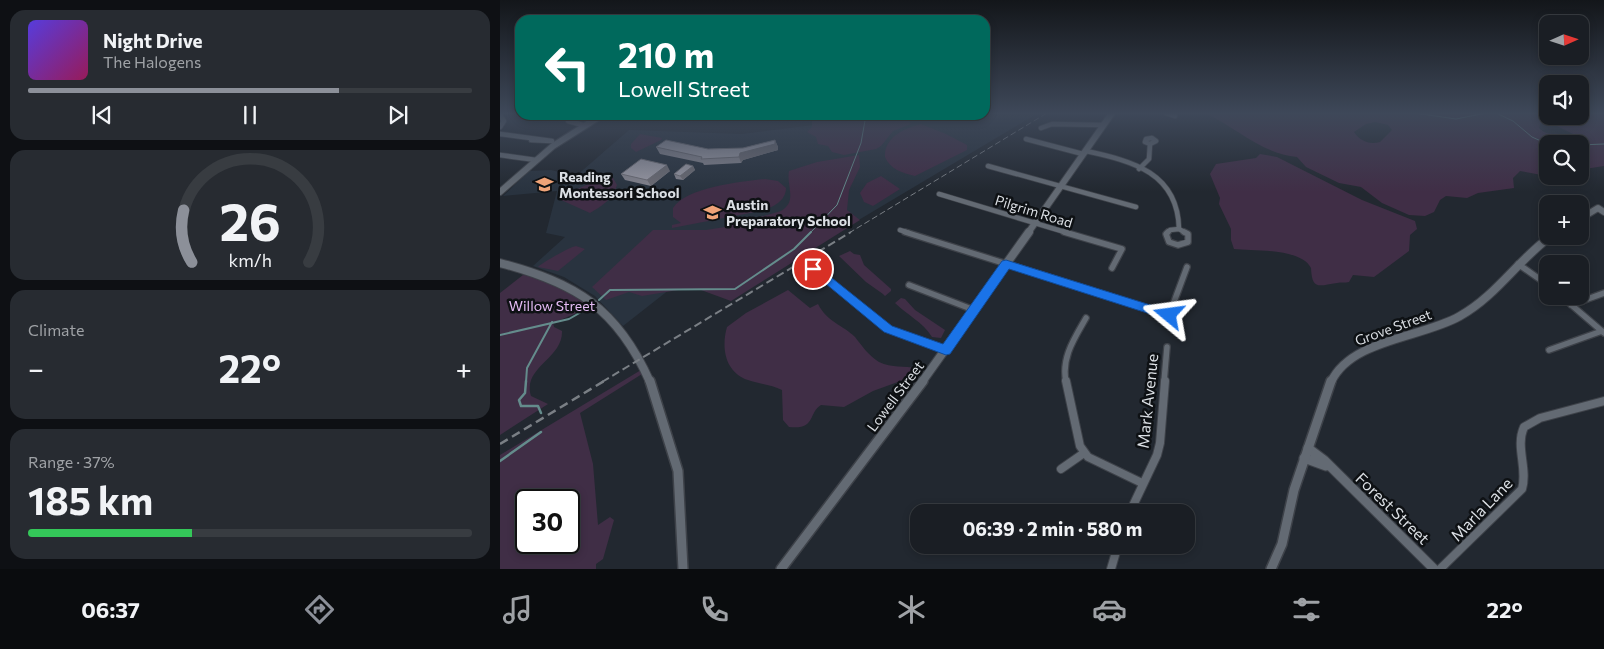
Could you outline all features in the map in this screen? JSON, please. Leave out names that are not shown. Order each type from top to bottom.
[{"type":"main road","name":"Lowell Street","points":[[780,569],[946,350],[1093,140]]},
{"type":"main road","points":[[501,189],[536,160],[555,141]]},
{"type":"main road","points":[[1600,209],[1604,216]]},
{"type":"main road","name":"Grove Street","points":[[1272,569],[1283,542],[1295,485],[1304,458],[1331,383],[1342,366],[1360,354],[1437,326],[1469,312],[1494,292],[1518,264],[1539,245]]},
{"type":"main road","points":[[500,263],[550,277],[582,294],[611,320],[641,359],[656,393],[678,476],[683,569]]},
{"type":"street","points":[[531,140],[537,142],[555,141]]},
{"type":"street","points":[[1028,140],[1118,159],[1158,179],[1172,193],[1179,230]]},
{"type":"street","points":[[1139,168],[1150,158],[1150,144]]},
{"type":"street","points":[[500,154],[536,160]]},
{"type":"street","points":[[988,166],[1136,207]]},
{"type":"street","name":"Pilgrim Road","points":[[939,194],[1122,249],[1112,268]]},
{"type":"street","points":[[900,230],[1169,315]]},
{"type":"street","points":[[1179,230],[1188,234],[1188,242],[1178,245],[1169,242],[1166,238],[1167,233],[1179,230]]},
{"type":"street","points":[[1518,264],[1539,279]]},
{"type":"street","points":[[1169,324],[1169,315],[1188,267]]},
{"type":"street","points":[[813,269],[888,329],[946,350]]},
{"type":"street","points":[[909,285],[974,310]]},
{"type":"street","points":[[1589,298],[1604,293]]},
{"type":"street","points":[[1571,305],[1603,332]]},
{"type":"street","points":[[1086,318],[1069,349],[1063,368],[1080,444],[1084,453],[1142,483]]},
{"type":"street","points":[[1549,350],[1603,332]]},
{"type":"street","name":"Mark Avenue","points":[[1133,504],[1154,461],[1160,443],[1167,347]]},
{"type":"street","name":"Marla Lane","points":[[1440,569],[1522,489],[1526,473],[1520,439],[1524,427],[1540,418],[1604,401]]},
{"type":"street","name":"Forest Street","points":[[1308,448],[1331,468],[1434,569]]},
{"type":"street","points":[[1060,468],[1084,453]]},
{"type":"street","name":"Forest Street","points":[[1304,458],[1331,468]]},
{"type":"street","points":[[1111,569],[1115,554]]},
{"type":"shaded area","name":"Austin Preparatory School","points":[[618,140],[993,140],[800,255],[720,289],[674,286],[623,326],[595,296],[564,277],[533,266],[565,237],[546,233],[557,191],[503,196],[529,171],[551,170],[576,176]]},
{"type":"green space","points":[[635,140],[661,140],[636,152],[631,148],[631,144]]},
{"type":"green space","points":[[817,140],[886,140],[876,149],[844,155],[832,152],[828,146],[818,144]]},
{"type":"green space","points":[[892,140],[957,140],[967,145],[967,150],[915,176],[897,170],[890,165],[885,157],[888,144]]},
{"type":"green space","points":[[1249,140],[1361,140],[1372,143],[1380,142],[1382,140],[1539,140],[1539,175],[1520,171],[1513,178],[1514,188],[1478,193],[1467,198],[1446,196],[1440,200],[1434,212],[1425,216],[1409,215],[1382,203],[1361,187],[1339,183],[1306,167],[1297,157],[1284,155]]},
{"type":"green space","points":[[1589,140],[1604,140],[1604,166],[1589,168]]},
{"type":"green space","points":[[1260,154],[1277,157],[1362,200],[1415,221],[1417,229],[1410,235],[1409,251],[1374,277],[1353,275],[1349,282],[1317,285],[1313,280],[1311,268],[1298,257],[1276,252],[1234,249],[1231,240],[1231,229],[1219,204],[1220,198],[1210,174],[1216,164],[1256,158]]},
{"type":"green space","points":[[859,155],[860,167],[849,190],[847,210],[860,220],[731,301],[701,290],[684,289],[642,296],[629,292],[606,300],[592,287],[653,230],[706,230],[725,227],[781,211],[789,203],[790,198],[789,171],[817,162]]},
{"type":"green space","points":[[611,174],[617,185],[613,194],[599,208],[590,213],[561,200],[564,195]]},
{"type":"green space","points":[[881,176],[900,189],[873,206],[864,202],[860,193],[867,183]]},
{"type":"green space","points":[[765,179],[778,181],[786,188],[781,201],[773,206],[760,211],[672,228],[672,225],[681,223],[673,217],[673,208],[690,195],[715,187]]},
{"type":"green space","points":[[576,246],[585,249],[558,271],[538,267],[557,255]]},
{"type":"green space","points":[[850,251],[860,255],[864,265],[891,291],[885,296],[866,282],[839,256]]},
{"type":"green space","name":"Willow Street","points":[[523,275],[549,282],[591,307],[553,323],[554,327],[562,331],[561,341],[537,370],[530,386],[531,396],[548,404],[500,435],[500,293]]},
{"type":"green space","points":[[788,290],[810,308],[818,304],[826,315],[855,337],[875,360],[893,366],[917,368],[917,375],[873,391],[844,407],[821,405],[804,426],[789,427],[783,420],[782,390],[740,376],[730,365],[725,351],[727,327],[746,313]]},
{"type":"green space","points":[[901,298],[905,299],[915,310],[945,330],[941,338],[932,337],[924,327],[895,303]]},
{"type":"green space","points":[[641,370],[642,374],[580,413],[593,464],[598,525],[610,517],[614,520],[603,559],[596,564],[596,569],[500,569],[500,455]]},
{"type":"building","points":[[666,140],[708,149],[743,148],[775,140],[775,144],[740,153],[739,157],[701,159],[702,157],[656,147]]},
{"type":"building","points":[[641,159],[667,165],[647,180],[621,174]]},
{"type":"building","points":[[686,164],[693,166],[680,176],[674,174]]},
{"type":"waterway","points":[[810,233],[837,205],[862,140]]},
{"type":"waterway","points":[[1589,145],[1604,144]]},
{"type":"waterway","points":[[599,300],[610,290],[735,289],[794,249],[810,233]]},
{"type":"waterway","points":[[551,323],[569,319],[590,307]]},
{"type":"waterway","points":[[500,335],[551,323]]},
{"type":"waterway","points":[[526,382],[527,368],[551,323]]},
{"type":"waterway","points":[[526,381],[525,393],[519,400],[521,406],[538,406],[541,413]]},
{"type":"waterway","points":[[500,461],[541,432]]},
{"type":"railway","points":[[849,233],[1003,140]]},
{"type":"railway","points":[[602,382],[851,232]]},
{"type":"railway","points":[[500,444],[604,381]]},
{"type":"place","name":"Reading Montessori School","points":[[545,184]]},
{"type":"place","name":"Austin Preparatory School","points":[[712,212]]},
{"type":"route","points":[[813,269],[888,329],[946,350],[1006,264],[1160,314],[1169,315]]}]
